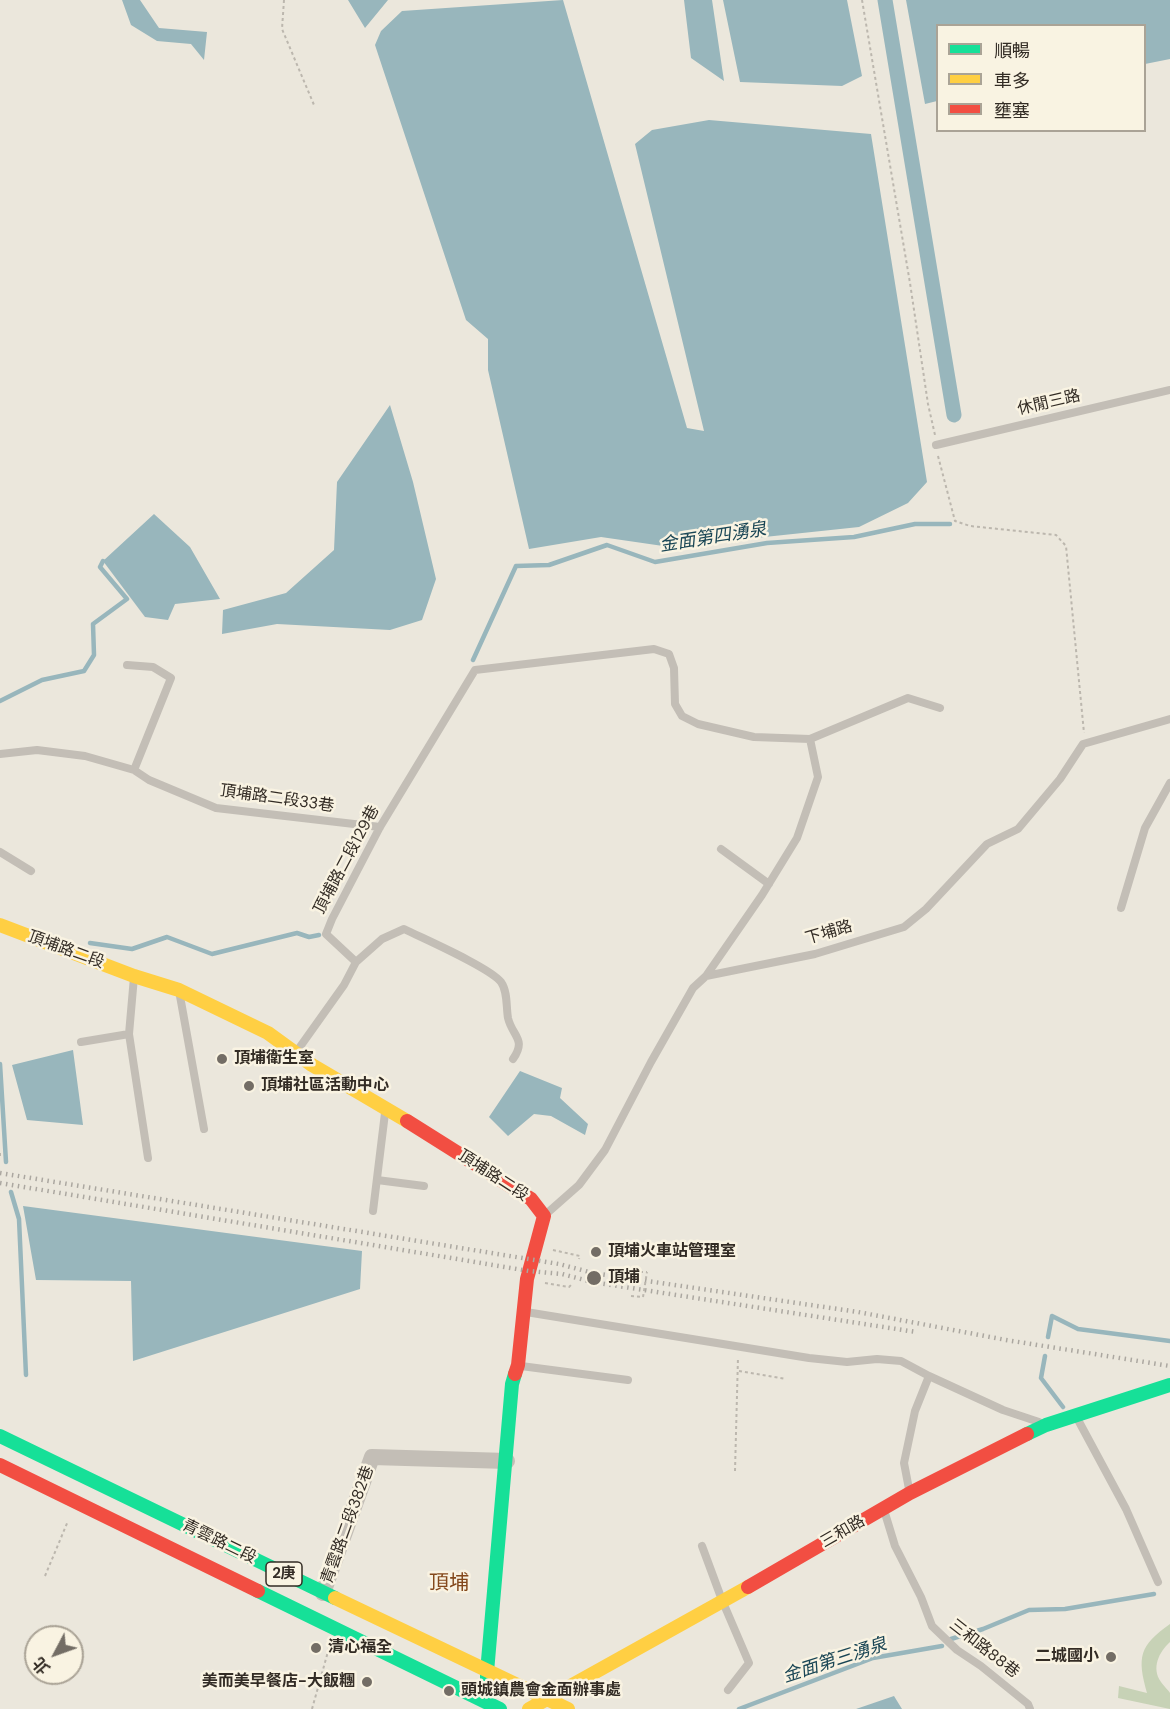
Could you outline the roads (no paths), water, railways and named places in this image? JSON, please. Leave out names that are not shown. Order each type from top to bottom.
[{"type":"main road","name":"頂埔路二段","points":[[0,925],[179,990],[268,1033],[295,1054],[531,1199],[544,1216]]},
{"type":"main road","points":[[487,1702],[487,1672],[512,1384],[518,1365],[527,1280],[544,1216]]},
{"type":"main road","name":"三和路","points":[[529,1709],[910,1493],[1046,1425],[1170,1385]]},
{"type":"main road","name":"青雲路二段","points":[[0,1436],[568,1709]]},
{"type":"main road","name":"青雲路二段","points":[[0,1465],[500,1709]]},
{"type":"street","name":"青雲路二段382巷","points":[[323,1593],[372,1457],[507,1461]]},
{"type":"lane","name":"休閒三路","points":[[936,445],[1170,390]]},
{"type":"lane","name":"頂埔路二段129巷","points":[[356,962],[326,934],[380,827],[476,670],[654,649],[669,654],[674,668],[675,704],[682,716],[698,724],[754,737],[810,739]]},
{"type":"lane","points":[[128,665],[153,667],[171,678],[134,770]]},
{"type":"lane","points":[[544,1216],[579,1185],[605,1150],[693,988],[706,976],[769,884],[797,838],[818,777],[810,739],[908,698],[940,708]]},
{"type":"lane","name":"下埔路","points":[[706,976],[814,954],[904,927],[926,909],[987,844],[1018,829],[1060,779],[1083,744],[1170,718]]},
{"type":"lane","name":"頂埔路二段33巷","points":[[0,754],[37,750],[85,756],[134,770],[149,780],[216,808],[380,827]]},
{"type":"lane","points":[[1121,908],[1145,828],[1170,783]]},
{"type":"lane","points":[[721,849],[769,884]]},
{"type":"lane","points":[[0,852],[31,871]]},
{"type":"lane","points":[[295,1054],[344,985],[356,962],[382,939],[404,929],[483,969],[501,982],[508,1005],[508,1018],[519,1038],[518,1052],[513,1059]]},
{"type":"lane","points":[[134,975],[129,1034],[148,1158]]},
{"type":"lane","points":[[179,990],[204,1129]]},
{"type":"lane","points":[[81,1042],[129,1034]]},
{"type":"lane","points":[[373,1211],[385,1110]]},
{"type":"lane","points":[[376,1180],[424,1186]]},
{"type":"lane","points":[[523,1311],[739,1347],[847,1362],[877,1359],[901,1361],[1003,1410],[1046,1425]]},
{"type":"lane","points":[[518,1365],[628,1380]]},
{"type":"lane","points":[[910,1493],[904,1463],[915,1411],[929,1376]]},
{"type":"lane","points":[[1076,1416],[1126,1509],[1158,1582]]},
{"type":"lane","name":"三和路88巷","points":[[884,1509],[895,1546],[921,1597],[932,1626],[957,1650],[1028,1704],[1030,1709]]},
{"type":"lane","points":[[702,1546],[749,1663],[728,1690]]},
{"type":"water","points":[[122,0],[140,0],[159,28],[207,32],[204,60],[191,44],[157,41],[131,25]]},
{"type":"water","points":[[348,0],[388,0],[365,28]]},
{"type":"water","points":[[563,0],[687,428],[704,431],[635,144],[652,130],[709,120],[871,134],[927,482],[908,503],[859,527],[670,547],[601,537],[529,549],[488,370],[488,339],[466,320],[375,45],[381,31],[402,11]]},
{"type":"water","points":[[684,0],[712,0],[724,81],[691,58]]},
{"type":"water","points":[[723,0],[847,0],[862,76],[842,86],[740,82]]},
{"type":"water","points":[[906,0],[1170,0],[1170,59],[1146,64],[1146,24],[936,24],[936,101],[925,104]]},
{"type":"water","points":[[390,405],[413,482],[436,579],[422,620],[390,630],[277,624],[222,634],[223,610],[286,593],[334,550],[337,482]]},
{"type":"water","points":[[154,514],[190,547],[220,599],[175,604],[168,620],[145,617],[103,561]]},
{"type":"water","points":[[73,1050],[83,1125],[27,1120],[12,1065]]},
{"type":"water","points":[[520,1071],[562,1088],[560,1098],[588,1124],[585,1135],[551,1116],[534,1114],[508,1136],[489,1117]]},
{"type":"water","points":[[23,1206],[362,1251],[360,1289],[133,1361],[131,1281],[36,1280]]},
{"type":"water","points":[[894,1696],[902,1709],[856,1709]]},
{"type":"waterway","points":[[885,0],[954,415]]},
{"type":"waterway","name":"金面第四湧泉","points":[[473,660],[516,566],[549,565],[607,545],[655,562],[767,543],[854,537],[915,524],[950,524]]},
{"type":"waterway","points":[[0,701],[42,680],[84,671],[94,655],[93,624],[127,599],[100,567],[103,561]]},
{"type":"waterway","name":"金面第四湧泉","points":[[90,943],[132,949],[167,937],[212,954],[297,933],[309,937],[319,935]]},
{"type":"waterway","name":"金面第四湧泉","points":[[0,1064],[6,1162]]},
{"type":"waterway","name":"金面第四湧泉","points":[[11,1192],[19,1219],[26,1375]]},
{"type":"waterway","points":[[1048,1337],[1052,1316],[1078,1329],[1170,1341]]},
{"type":"waterway","points":[[1045,1356],[1041,1378],[1063,1407]]},
{"type":"waterway","name":"金面第三湧泉","points":[[951,1639],[1029,1610],[1065,1609],[1154,1594]]},
{"type":"waterway","name":"金面第三湧泉","points":[[739,1709],[873,1658],[942,1646]]},
{"type":"railway","points":[[0,1173],[559,1264],[593,1273],[858,1312],[1006,1340],[1170,1366]]},
{"type":"railway","points":[[0,1183],[529,1271],[562,1274],[592,1282],[916,1332]]},
{"type":"place","name":"頂埔衛生室","points":[[222,1059]]},
{"type":"place","name":"頂埔社區活動中心","points":[[249,1086]]},
{"type":"place","name":"頂埔火車站管理室","points":[[596,1252]]},
{"type":"place","name":"頂埔","points":[[594,1278]]},
{"type":"place","name":"清心福全","points":[[316,1648]]},
{"type":"place","name":"二城國小","points":[[1111,1657]]},
{"type":"place","name":"美而美早餐店-大飯糰","points":[[367,1682]]},
{"type":"place","name":"頭城鎮農會金面辦事處","points":[[449,1691]]},
{"type":"district","name":"頂埔","points":[[449,1584]]}]
